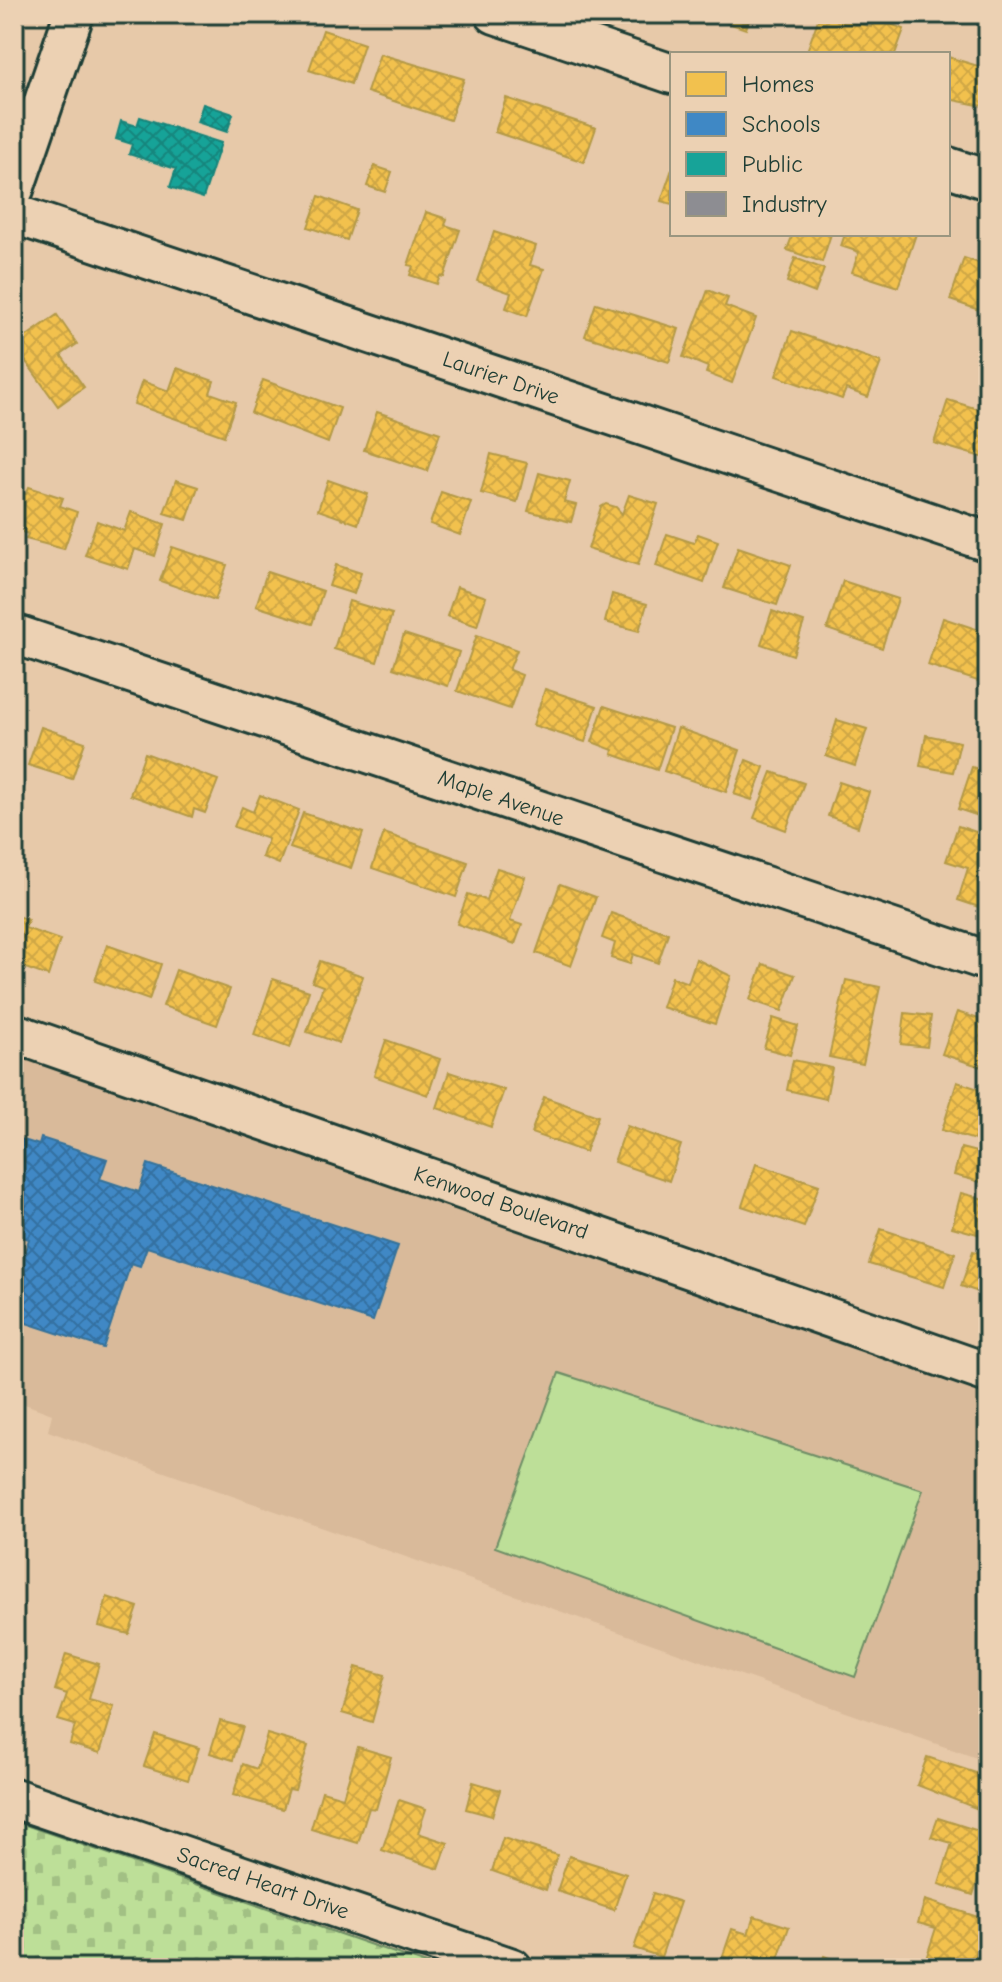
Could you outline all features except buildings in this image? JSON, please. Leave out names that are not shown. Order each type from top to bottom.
[{"type":"street","points":[[14,189],[74,14]]},
{"type":"street","points":[[495,14],[670,73]]},
{"type":"street","points":[[950,168],[988,180]]},
{"type":"street","name":"Laurier Drive","points":[[14,214],[988,542]]},
{"type":"street","name":"Maple Avenue","points":[[14,634],[988,961]]},
{"type":"street","name":"Kenwood Boulevard","points":[[14,1033],[988,1373]]},
{"type":"street","name":"Sacred Heart Drive","points":[[14,1798],[512,1968]]},
{"type":"path","points":[[14,1966],[20,1968]]},
{"type":"shaded area","points":[[14,1056],[988,1386],[988,1762],[48,1431],[52,1414],[14,1400]]},
{"type":"green space","points":[[559,1373],[923,1490],[855,1677],[495,1547]]},
{"type":"green space","points":[[14,1821],[438,1968],[14,1968]]}]
